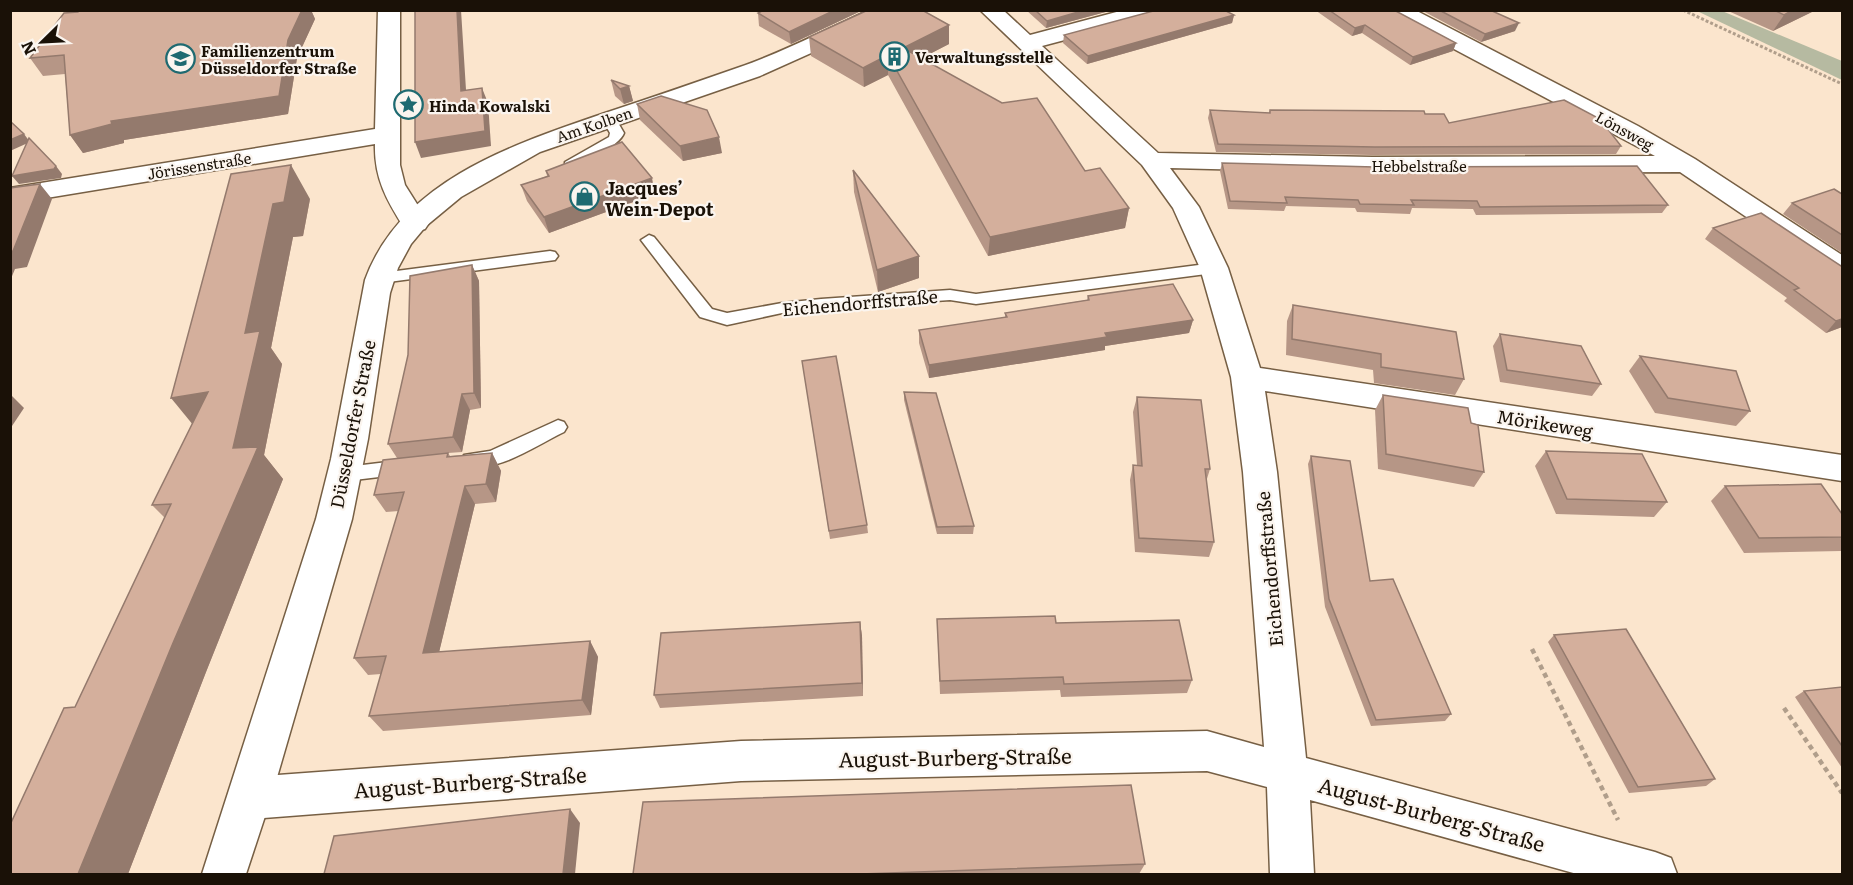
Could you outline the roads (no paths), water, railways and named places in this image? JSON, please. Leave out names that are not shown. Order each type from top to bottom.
[{"type":"street","points":[[388,10],[387,165],[392,185],[414,223]]},
{"type":"street","name":"Am Kolben","points":[[414,223],[452,192],[500,161],[531,147],[752,71],[888,10]]},
{"type":"street","points":[[990,10],[1027,43],[1151,10]]},
{"type":"street","name":"Lönsweg","points":[[1398,10],[1629,131],[1686,164],[1842,268]]},
{"type":"street","name":"Eichendorffstraße","points":[[1027,43],[1151,160],[1186,207],[1214,268],[1247,377],[1260,472],[1287,773],[1292,874]]},
{"type":"street","name":"Jörissenstraße","points":[[10,196],[388,134]]},
{"type":"street","name":"Hebbelstraße","points":[[1151,160],[1372,165],[1686,164]]},
{"type":"street","name":"Düsseldorfer Straße","points":[[224,874],[250,798],[346,474],[376,294],[388,258],[414,223]]},
{"type":"street","name":"Mörikeweg","points":[[1247,377],[1842,468]]},
{"type":"street","name":"August-Burberg-Straße","points":[[250,798],[765,761],[1207,751],[1650,873]]},
{"type":"lane","points":[[555,173],[615,139],[617,133],[609,119]]},
{"type":"lane","name":"Eichendorffstraße","points":[[649,240],[705,313],[727,319],[782,308],[821,304],[950,295],[976,299],[1214,268]]},
{"type":"lane","points":[[381,278],[550,256]]},
{"type":"lane","points":[[453,462],[493,458],[558,427]]},
{"type":"lane","points":[[346,474],[422,465]]},
{"type":"place","name":"Verwaltungsstelle","points":[[894,56]]},
{"type":"place","name":"Familienzentrum Düsseldorfer Straße","points":[[180,59]]},
{"type":"place","name":"Hinda Kowalski","points":[[408,105]]},
{"type":"place","name":"Jacques’ Wein-Depot","points":[[584,197]]}]
